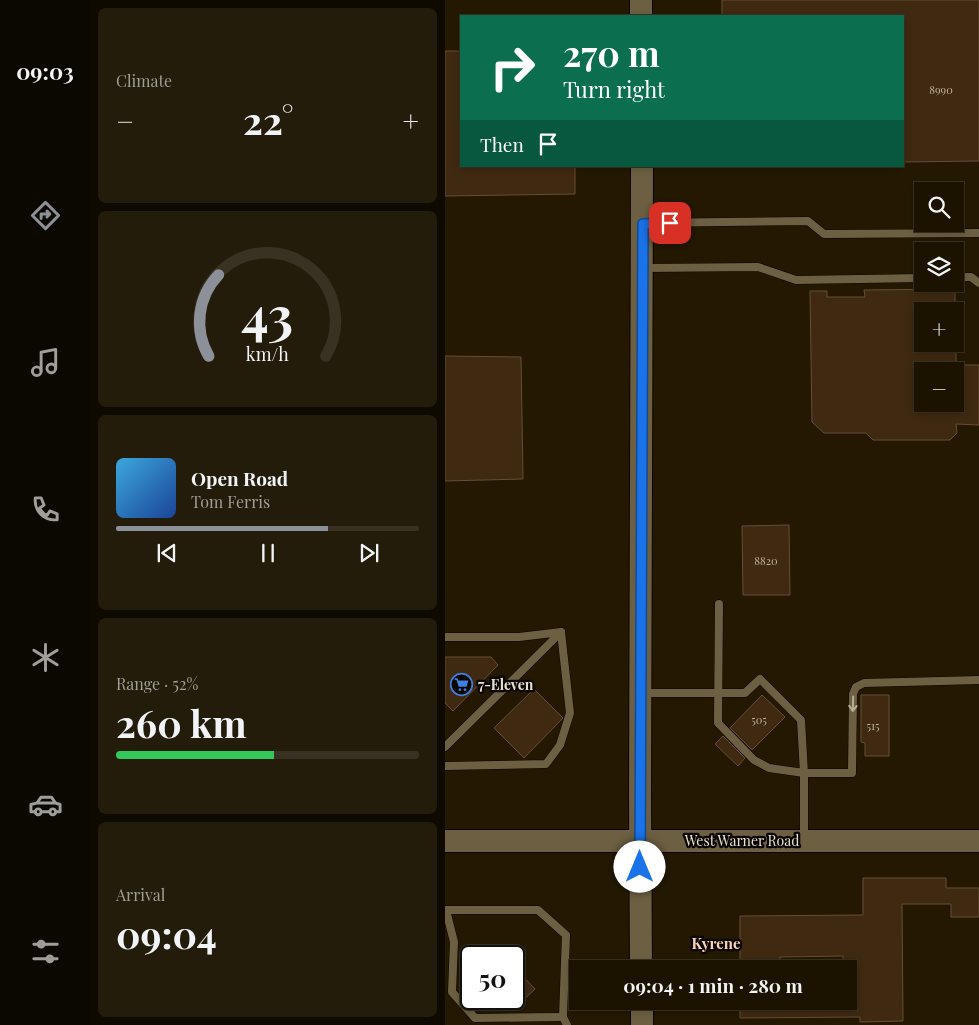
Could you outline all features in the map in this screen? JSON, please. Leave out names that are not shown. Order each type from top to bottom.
[{"type":"main road","points":[[641,0],[641,15]]},
{"type":"main road","points":[[641,960],[642,167]]},
{"type":"main road","name":"West Warner Road","points":[[445,841],[979,841]]},
{"type":"main road","points":[[642,1010],[642,1025]]},
{"type":"lane","points":[[643,224],[809,221],[824,234],[979,233]]},
{"type":"lane","points":[[643,268],[758,267],[797,280],[914,278]]},
{"type":"lane","points":[[964,277],[971,277],[979,283]]},
{"type":"lane","points":[[719,604],[718,723],[754,760],[769,768],[804,773],[852,773],[853,694],[857,687],[864,683],[979,680]]},
{"type":"lane","points":[[445,637],[519,637],[561,632]]},
{"type":"lane","points":[[445,746],[561,632]]},
{"type":"lane","points":[[445,766],[546,764],[560,744],[570,713],[561,632]]},
{"type":"lane","points":[[640,693],[745,693],[760,679],[801,720],[804,773],[804,840]]},
{"type":"lane","points":[[563,1017],[475,1018],[452,992],[454,942],[445,910],[538,910],[566,935],[563,1017],[567,1025]]},
{"type":"building","points":[[722,0],[979,0],[979,161],[904,162],[904,15],[722,15]]},
{"type":"building","points":[[445,51],[460,51],[460,167],[575,167],[575,194],[445,196]]},
{"type":"building","points":[[914,289],[914,292],[955,292],[955,302],[914,302],[914,352],[956,352],[956,362],[914,362],[914,412],[964,412],[964,365],[979,365],[979,425],[956,424],[957,433],[950,440],[873,440],[866,433],[824,433],[812,422],[810,291],[827,291],[827,297],[865,297],[864,290]]},
{"type":"building","points":[[445,356],[521,357],[523,479],[445,481]]},
{"type":"building","points":[[789,525],[790,595],[743,595],[742,526]]},
{"type":"building","name":"7-Eleven","points":[[445,657],[491,657],[498,665],[453,711],[445,703]]},
{"type":"building","points":[[534,689],[563,718],[524,758],[494,728]]},
{"type":"building","points":[[762,695],[785,717],[752,750],[730,728]]},
{"type":"building","points":[[861,695],[889,695],[889,756],[865,756],[865,743],[861,742]]},
{"type":"building","points":[[723,736],[745,758],[738,766],[715,744]]},
{"type":"building","points":[[863,878],[946,878],[946,888],[979,888],[979,917],[951,917],[951,904],[902,904],[903,1021],[860,1022],[860,1017],[740,1018],[740,1010],[857,1010],[857,960],[843,960],[843,956],[780,957],[780,960],[740,960],[740,916],[863,915]]},
{"type":"building","points":[[525,979],[535,989],[525,999]]},
{"type":"place","name":"7-Eleven","points":[[462,684]]},
{"type":"district","name":"Kyrene","points":[[716,943]]},
{"type":"route","points":[[640,867],[643,224],[670,223]]}]
